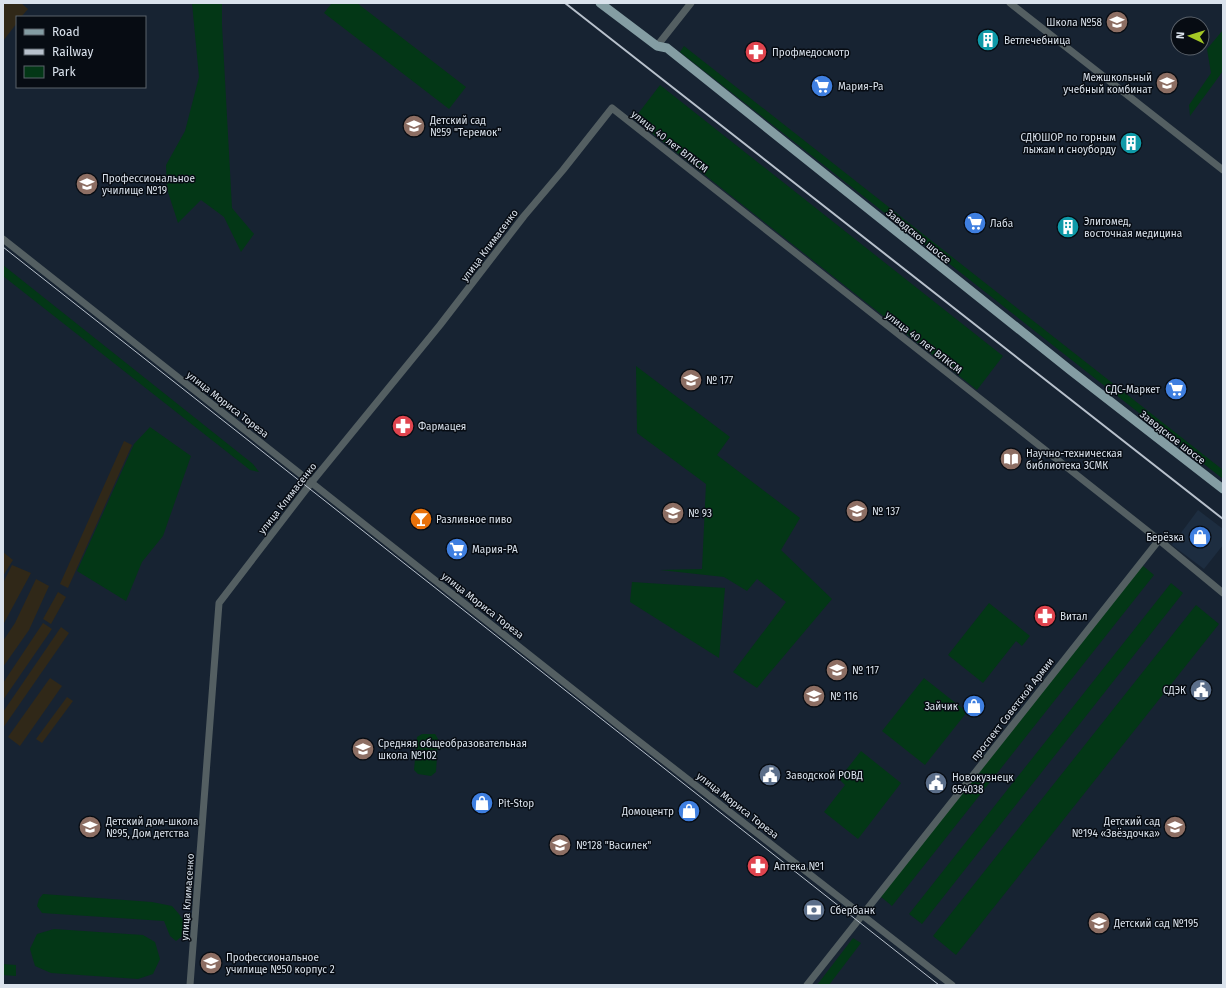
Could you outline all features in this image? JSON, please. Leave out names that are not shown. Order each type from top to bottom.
[{"type":"main road","name":"Заводское шоссе","points":[[600,3],[658,46],[667,48],[1064,365],[1223,489]]},
{"type":"street","points":[[658,46],[692,3]]},
{"type":"street","points":[[1010,3],[1223,170]]},
{"type":"street","name":"улица Климасенко","points":[[190,985],[219,603],[312,483],[440,325],[524,216],[612,108]]},
{"type":"street","name":"улица 40 лет ВЛКСМ","points":[[612,108],[1159,540],[1223,593]]},
{"type":"street","name":"улица Мориса Тореза","points":[[3,239],[627,732],[952,985]]},
{"type":"street","name":"проспект Советской Армии","points":[[807,985],[1159,540]]},
{"type":"shaded area","points":[[3,3],[21,3],[28,9],[22,16],[16,16],[16,24],[3,41]]},
{"type":"shaded area","points":[[124,441],[132,445],[68,588],[60,584]]},
{"type":"shaded area","name":"Берёзка","points":[[1198,510],[1223,529],[1223,545],[1204,569],[1172,545]]},
{"type":"shaded area","points":[[3,552],[13,560],[3,576]]},
{"type":"shaded area","points":[[12,565],[31,573],[3,625],[3,583]]},
{"type":"shaded area","points":[[36,579],[49,586],[29,630],[3,667],[3,641],[15,623]]},
{"type":"shaded area","points":[[58,592],[66,597],[51,624],[43,619]]},
{"type":"shaded area","points":[[43,623],[52,629],[3,700],[3,683]]},
{"type":"shaded area","points":[[61,627],[69,633],[3,728],[3,712]]},
{"type":"shaded area","points":[[50,678],[62,686],[20,746],[8,737]]},
{"type":"shaded area","points":[[67,697],[73,701],[42,743],[36,739]]},
{"type":"green space","points":[[192,3],[222,3],[232,208],[254,234],[241,252],[224,217],[201,200],[178,223],[167,189],[166,165],[185,131],[199,77]]},
{"type":"green space","points":[[332,3],[357,3],[466,87],[449,109],[324,13]]},
{"type":"green space","points":[[1223,30],[1223,71],[1190,116],[1189,105],[1211,73],[1208,56],[1210,56],[1210,45]]},
{"type":"green space","points":[[684,46],[1223,470],[1223,479],[680,52]]},
{"type":"green space","points":[[660,85],[1003,356],[977,390],[634,119]]},
{"type":"green space","points":[[3,265],[253,464],[259,472],[250,470],[3,276]]},
{"type":"green space","points":[[636,366],[730,437],[717,455],[800,518],[781,550],[832,599],[757,688],[733,672],[786,602],[757,579],[747,591],[724,577],[660,570],[702,569],[706,484],[637,433]]},
{"type":"green space","points":[[150,427],[191,456],[163,536],[142,562],[126,601],[77,571],[134,444]]},
{"type":"green space","points":[[1142,565],[1154,575],[892,906],[880,896]]},
{"type":"green space","points":[[632,582],[725,588],[719,658],[630,602]]},
{"type":"green space","points":[[1171,583],[1183,593],[922,924],[909,914]]},
{"type":"green space","points":[[989,603],[1030,636],[1022,646],[1016,641],[983,683],[948,655]]},
{"type":"green space","points":[[1196,605],[1219,624],[956,955],[933,936]]},
{"type":"green space","points":[[924,678],[967,712],[925,765],[882,731]]},
{"type":"green space","points":[[422,734],[435,734],[438,739],[436,772],[431,776],[418,774],[414,770],[417,737]]},
{"type":"green space","points":[[861,751],[901,783],[858,839],[824,812],[845,785],[839,779]]},
{"type":"green space","points":[[43,894],[152,902],[172,906],[186,925],[185,934],[176,941],[170,936],[164,921],[42,913],[37,906],[39,899]]},
{"type":"green space","points":[[54,929],[143,935],[155,942],[160,959],[153,974],[138,979],[51,973],[35,966],[30,949],[37,934]]},
{"type":"green space","points":[[853,938],[861,943],[829,985],[817,985]]},
{"type":"green space","points":[[3,964],[16,965],[16,976],[3,975]]},
{"type":"tram line","points":[[3,247],[939,985]]},
{"type":"railway","points":[[565,3],[1223,519]]},
{"type":"place","name":"Школа №58","points":[[1117,22]]},
{"type":"place","name":"Ветлечебница","points":[[988,40]]},
{"type":"place","name":"Профмедосмотр","points":[[756,52]]},
{"type":"place","name":"Межшкольный учебный комбинат","points":[[1167,83]]},
{"type":"place","name":"Мария-Ра","points":[[822,86]]},
{"type":"place","name":"Детский сад №59 \"Теремок\"","points":[[414,126]]},
{"type":"place","name":"СДЮШОР по горным лыжам и сноуборду","points":[[1131,143]]},
{"type":"place","name":"Профессиональное училище №19","points":[[87,184]]},
{"type":"place","name":"Лаба","points":[[975,223]]},
{"type":"place","name":"Элигомед, восточная медицина","points":[[1068,227]]},
{"type":"place","name":"№ 177","points":[[691,380]]},
{"type":"place","name":"СДС-Маркет","points":[[1176,389]]},
{"type":"place","name":"Фармацея","points":[[403,426]]},
{"type":"place","name":"Научно-техническая библиотека ЗСМК","points":[[1011,459]]},
{"type":"place","name":"№ 137","points":[[857,511]]},
{"type":"place","name":"№ 93","points":[[673,513]]},
{"type":"place","name":"Разливное пиво","points":[[421,519]]},
{"type":"place","name":"Берёзка","points":[[1200,537]]},
{"type":"place","name":"Мария-РА","points":[[457,549]]},
{"type":"place","name":"Витал","points":[[1045,616]]},
{"type":"place","name":"№ 117","points":[[837,670]]},
{"type":"place","name":"СДЭК","points":[[1201,690]]},
{"type":"place","name":"№ 116","points":[[814,696]]},
{"type":"place","name":"Зайчик","points":[[974,706]]},
{"type":"place","name":"Средняя общеобразовательная школа №102","points":[[363,749]]},
{"type":"place","name":"Заводской РОВД","points":[[770,775]]},
{"type":"place","name":"Новокузнецк 654038","points":[[936,783]]},
{"type":"place","name":"Pit-Stop","points":[[482,803]]},
{"type":"place","name":"Домоцентр","points":[[689,811]]},
{"type":"place","name":"Детский дом-школа №95, Дом детства","points":[[90,827]]},
{"type":"place","name":"Детский сад №194 «Звёздочка»","points":[[1175,827]]},
{"type":"place","name":"№128 \"Василек\"","points":[[560,845]]},
{"type":"place","name":"Аптека №1","points":[[758,866]]},
{"type":"place","name":"Сбербанк","points":[[814,910]]},
{"type":"place","name":"Детский сад №195","points":[[1099,923]]},
{"type":"place","name":"Профессиональное училище №50 корпус 2","points":[[211,963]]}]
